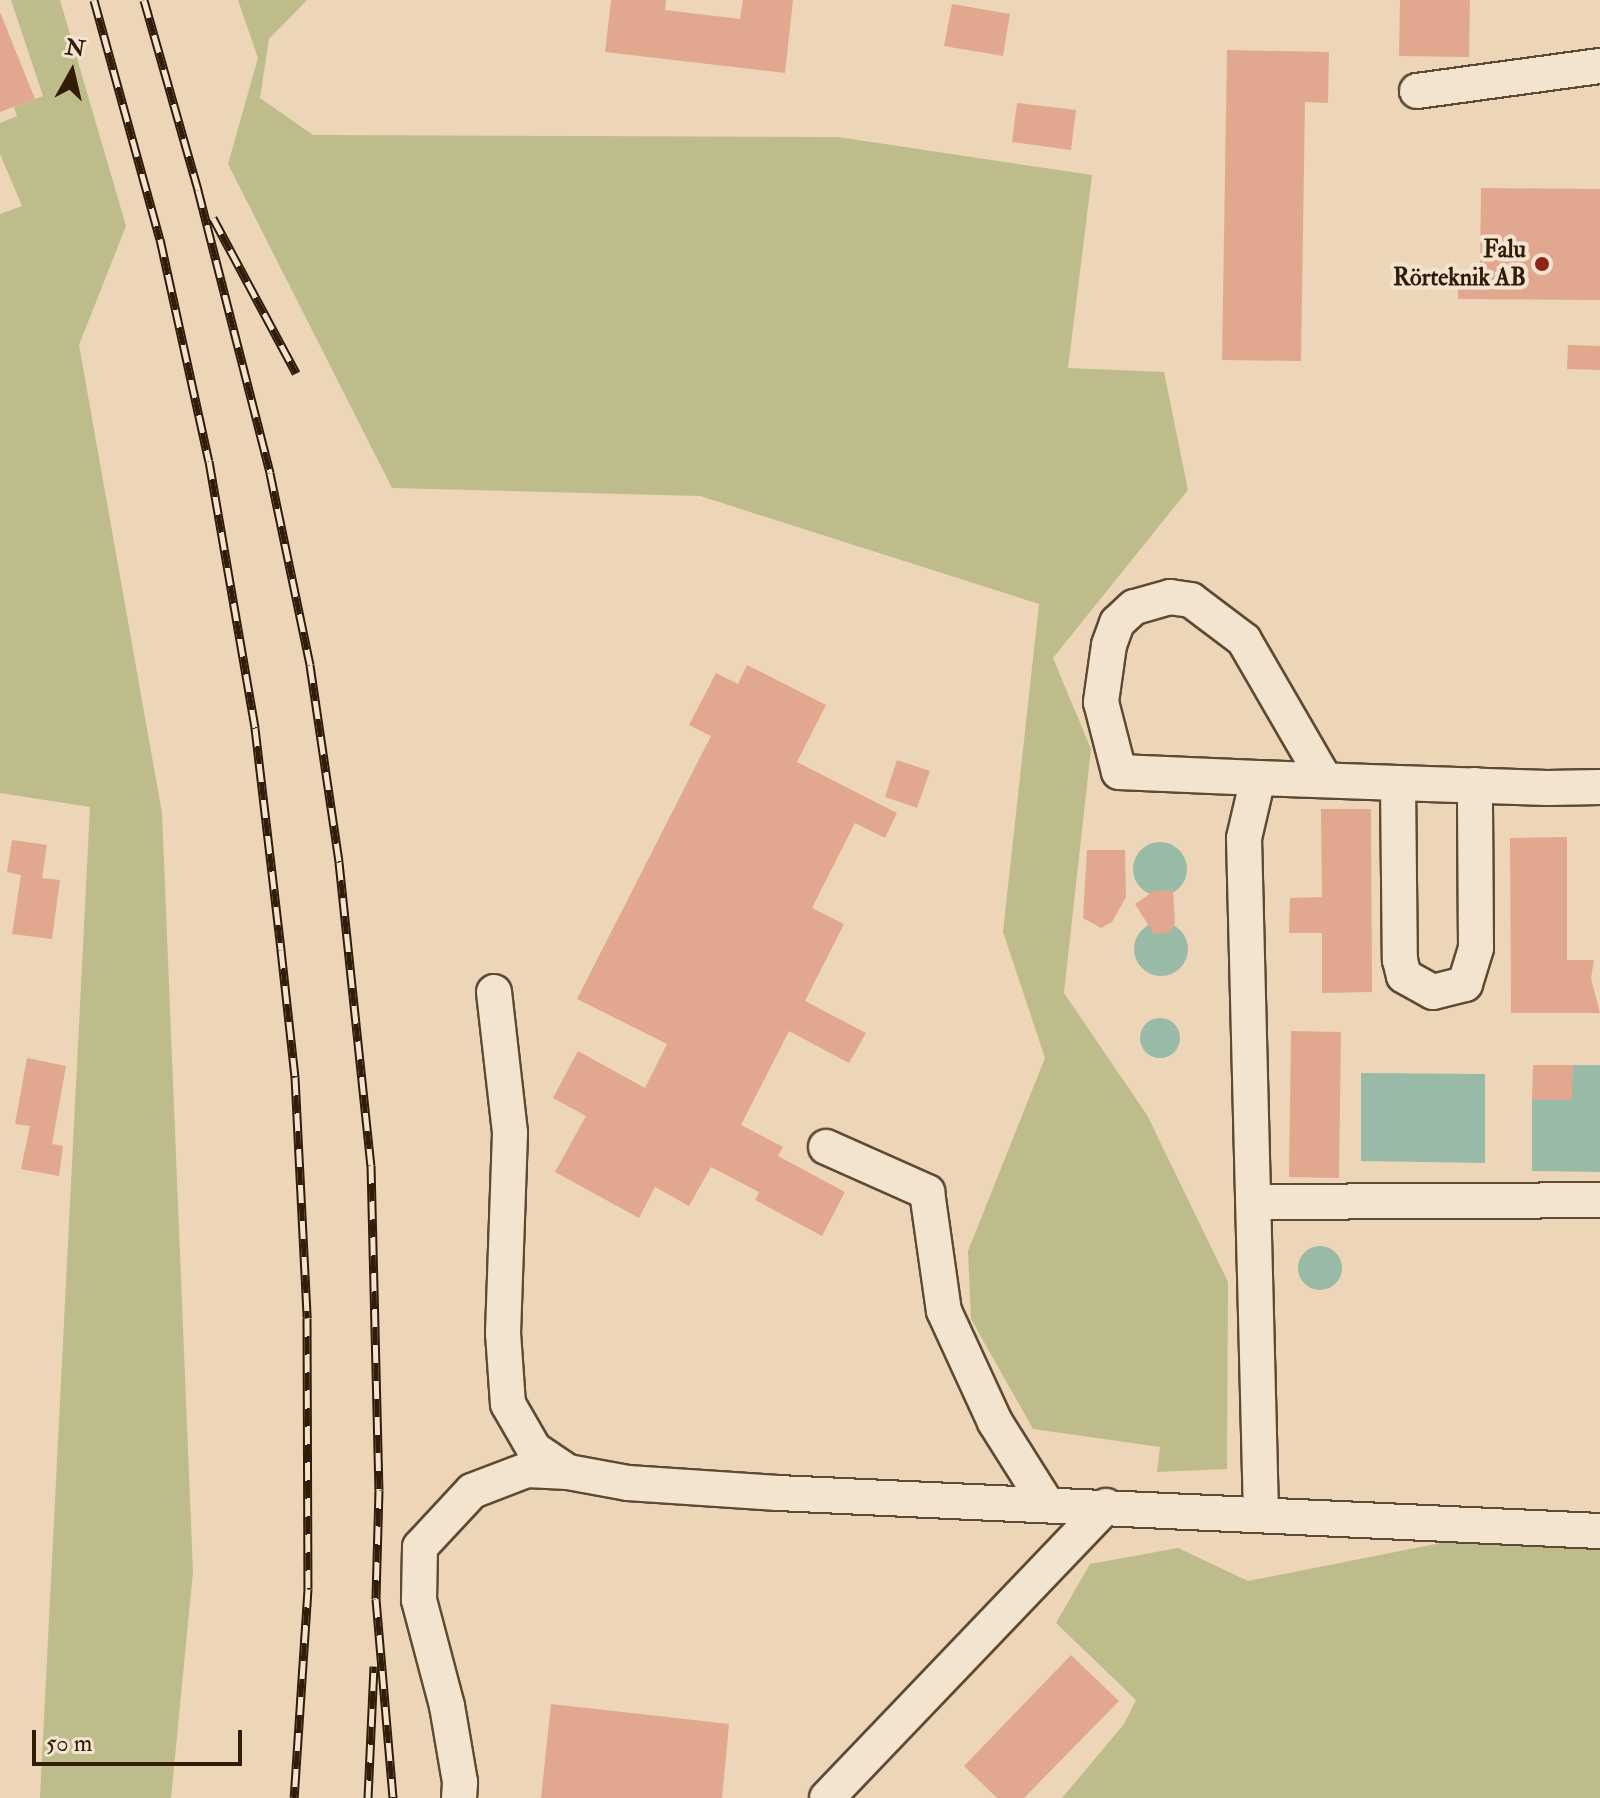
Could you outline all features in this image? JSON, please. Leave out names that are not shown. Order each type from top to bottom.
[{"type":"street","points":[[1417,91],[1600,66]]},
{"type":"street","points":[[1325,780],[1244,640],[1191,600],[1170,597],[1134,607],[1117,623],[1109,645],[1101,702],[1119,772],[1398,783],[1600,787]]},
{"type":"street","points":[[1258,778],[1244,838],[1261,1514]]},
{"type":"street","points":[[1398,783],[1400,960],[1404,976],[1433,992],[1465,984],[1476,948],[1475,785]]},
{"type":"street","points":[[494,992],[510,1133],[503,1333],[508,1404],[534,1449],[568,1472]]},
{"type":"street","points":[[826,1147],[927,1192],[944,1311],[995,1422],[1046,1503]]},
{"type":"street","points":[[1254,1202],[1600,1200]]},
{"type":"street","points":[[459,1798],[460,1782],[447,1706],[419,1600],[420,1547],[472,1491],[527,1470],[568,1472],[628,1483],[778,1493],[1600,1531]]},
{"type":"street","points":[[827,1798],[1106,1506]]},
{"type":"shaded area","points":[[11,0],[60,0],[126,226],[79,345],[162,813],[193,1572],[171,1798],[40,1798],[90,807],[0,793],[0,214],[22,206],[0,154],[0,123],[17,116],[14,107],[43,96]]},
{"type":"shaded area","points":[[238,0],[307,0],[269,39],[260,98],[313,135],[838,137],[1092,175],[1068,368],[1164,372],[1188,490],[1053,658],[1091,749],[1064,993],[1147,1115],[1228,1282],[1227,1469],[1157,1472],[1160,1447],[1033,1429],[971,1319],[968,1251],[1045,1058],[1003,932],[1039,604],[700,496],[392,488],[228,164],[258,58]]},
{"type":"shaded area","points":[[1160,842],[1171,844],[1179,850],[1185,858],[1185,880],[1179,888],[1171,894],[1160,896],[1149,894],[1141,888],[1135,880],[1133,869],[1135,858],[1141,850],[1149,844]]},
{"type":"shaded area","points":[[1161,922],[1180,930],[1188,949],[1180,968],[1161,976],[1142,968],[1134,949],[1142,930]]},
{"type":"shaded area","points":[[1160,1018],[1174,1024],[1180,1038],[1174,1052],[1160,1058],[1146,1052],[1140,1038],[1146,1024]]},
{"type":"shaded area","points":[[1573,1065],[1600,1065],[1600,1172],[1532,1171],[1532,1100]]},
{"type":"shaded area","points":[[1361,1073],[1485,1074],[1485,1163],[1361,1161]]},
{"type":"shaded area","points":[[1320,1246],[1336,1252],[1342,1268],[1336,1284],[1320,1290],[1304,1284],[1298,1268],[1304,1252]]},
{"type":"shaded area","points":[[1471,1537],[1600,1549],[1600,1798],[1062,1798],[1124,1724],[1136,1700],[1056,1623],[1090,1564],[1178,1548],[1248,1581]]},
{"type":"building","points":[[611,0],[666,0],[665,10],[740,19],[743,0],[793,0],[785,73],[605,52]]},
{"type":"building","points":[[1400,0],[1470,0],[1469,57],[1399,56]]},
{"type":"building","points":[[952,4],[1010,14],[1003,56],[944,46]]},
{"type":"building","points":[[0,12],[35,99],[0,112]]},
{"type":"building","points":[[1227,50],[1329,52],[1328,103],[1305,102],[1301,361],[1222,360]]},
{"type":"building","points":[[1017,103],[1076,110],[1071,150],[1012,142]]},
{"type":"building","points":[[1481,188],[1600,189],[1600,300],[1458,299],[1458,274],[1480,274]]},
{"type":"building","points":[[1568,345],[1600,346],[1600,370],[1567,369]]},
{"type":"building","points":[[747,665],[826,705],[797,762],[897,813],[885,838],[855,823],[812,908],[844,924],[805,1001],[866,1033],[849,1063],[789,1031],[741,1125],[783,1147],[778,1156],[845,1192],[822,1236],[755,1200],[759,1192],[711,1167],[689,1206],[655,1187],[639,1218],[555,1172],[586,1116],[553,1098],[578,1051],[645,1088],[667,1044],[577,999],[711,736],[689,725],[716,673],[738,684]]},
{"type":"building","points":[[897,760],[930,771],[917,808],[885,797]]},
{"type":"building","points":[[1321,809],[1371,809],[1372,992],[1322,993],[1322,933],[1289,933],[1290,898],[1322,897]]},
{"type":"building","points":[[1567,837],[1567,960],[1594,960],[1591,978],[1600,1013],[1511,1013],[1510,838]]},
{"type":"building","points":[[12,840],[47,845],[42,878],[60,880],[52,939],[12,934],[21,875],[7,872]]},
{"type":"building","points":[[1087,850],[1125,850],[1126,897],[1112,922],[1101,928],[1083,918]]},
{"type":"building","points":[[1173,890],[1175,923],[1170,932],[1154,934],[1135,904],[1154,891]]},
{"type":"building","points":[[1291,1031],[1341,1032],[1339,1178],[1289,1177]]},
{"type":"building","points":[[27,1058],[66,1066],[52,1144],[63,1146],[59,1176],[21,1169],[30,1126],[15,1124]]},
{"type":"building","points":[[1533,1065],[1573,1065],[1572,1100],[1532,1100]]},
{"type":"building","points":[[1071,1655],[1119,1701],[1024,1798],[997,1798],[964,1766]]},
{"type":"building","points":[[551,1704],[729,1724],[722,1798],[541,1798]]},
{"type":"railway","points":[[94,0],[160,239],[209,461],[255,728],[281,950],[295,1077],[307,1318],[308,1589],[294,1798]]},
{"type":"railway","points":[[144,0],[198,190],[270,473],[310,665],[339,862],[371,1165],[379,1490],[376,1599],[393,1798]]},
{"type":"railway","points":[[213,218],[296,373]]},
{"type":"railway","points":[[368,1798],[374,1666]]},
{"type":"place","name":"Falu Rörteknik AB","points":[[1542,264]]}]
